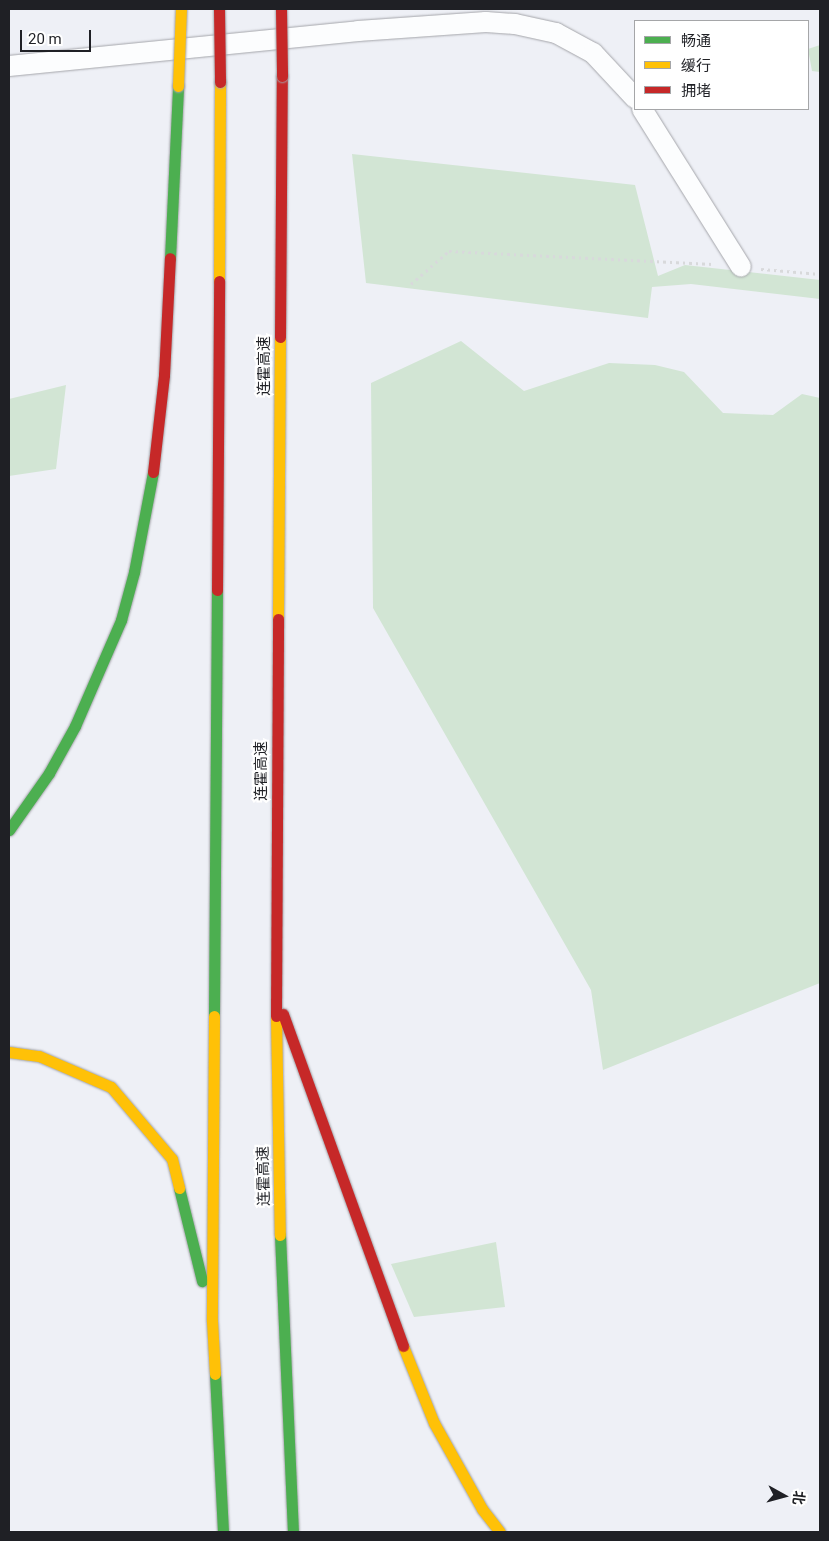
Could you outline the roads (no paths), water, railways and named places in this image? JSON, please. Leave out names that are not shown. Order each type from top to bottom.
[{"type":"highway","points":[[9,830],[49,773],[76,726],[121,620],[134,572],[155,462],[164,375],[181,9]]},
{"type":"highway","points":[[219,9],[212,1321],[223,1532]]},
{"type":"highway","name":"连霍高速","points":[[281,9],[276,993],[282,1319],[293,1532]]},
{"type":"highway","points":[[276,993],[430,1414],[482,1509],[500,1532]]},
{"type":"highway","points":[[9,1052],[39,1056],[111,1087],[172,1159],[212,1321]]},
{"type":"street","points":[[9,66],[358,31],[486,22],[515,24],[556,33],[593,54],[634,97]]},
{"type":"street","points":[[643,110],[741,267]]}]
